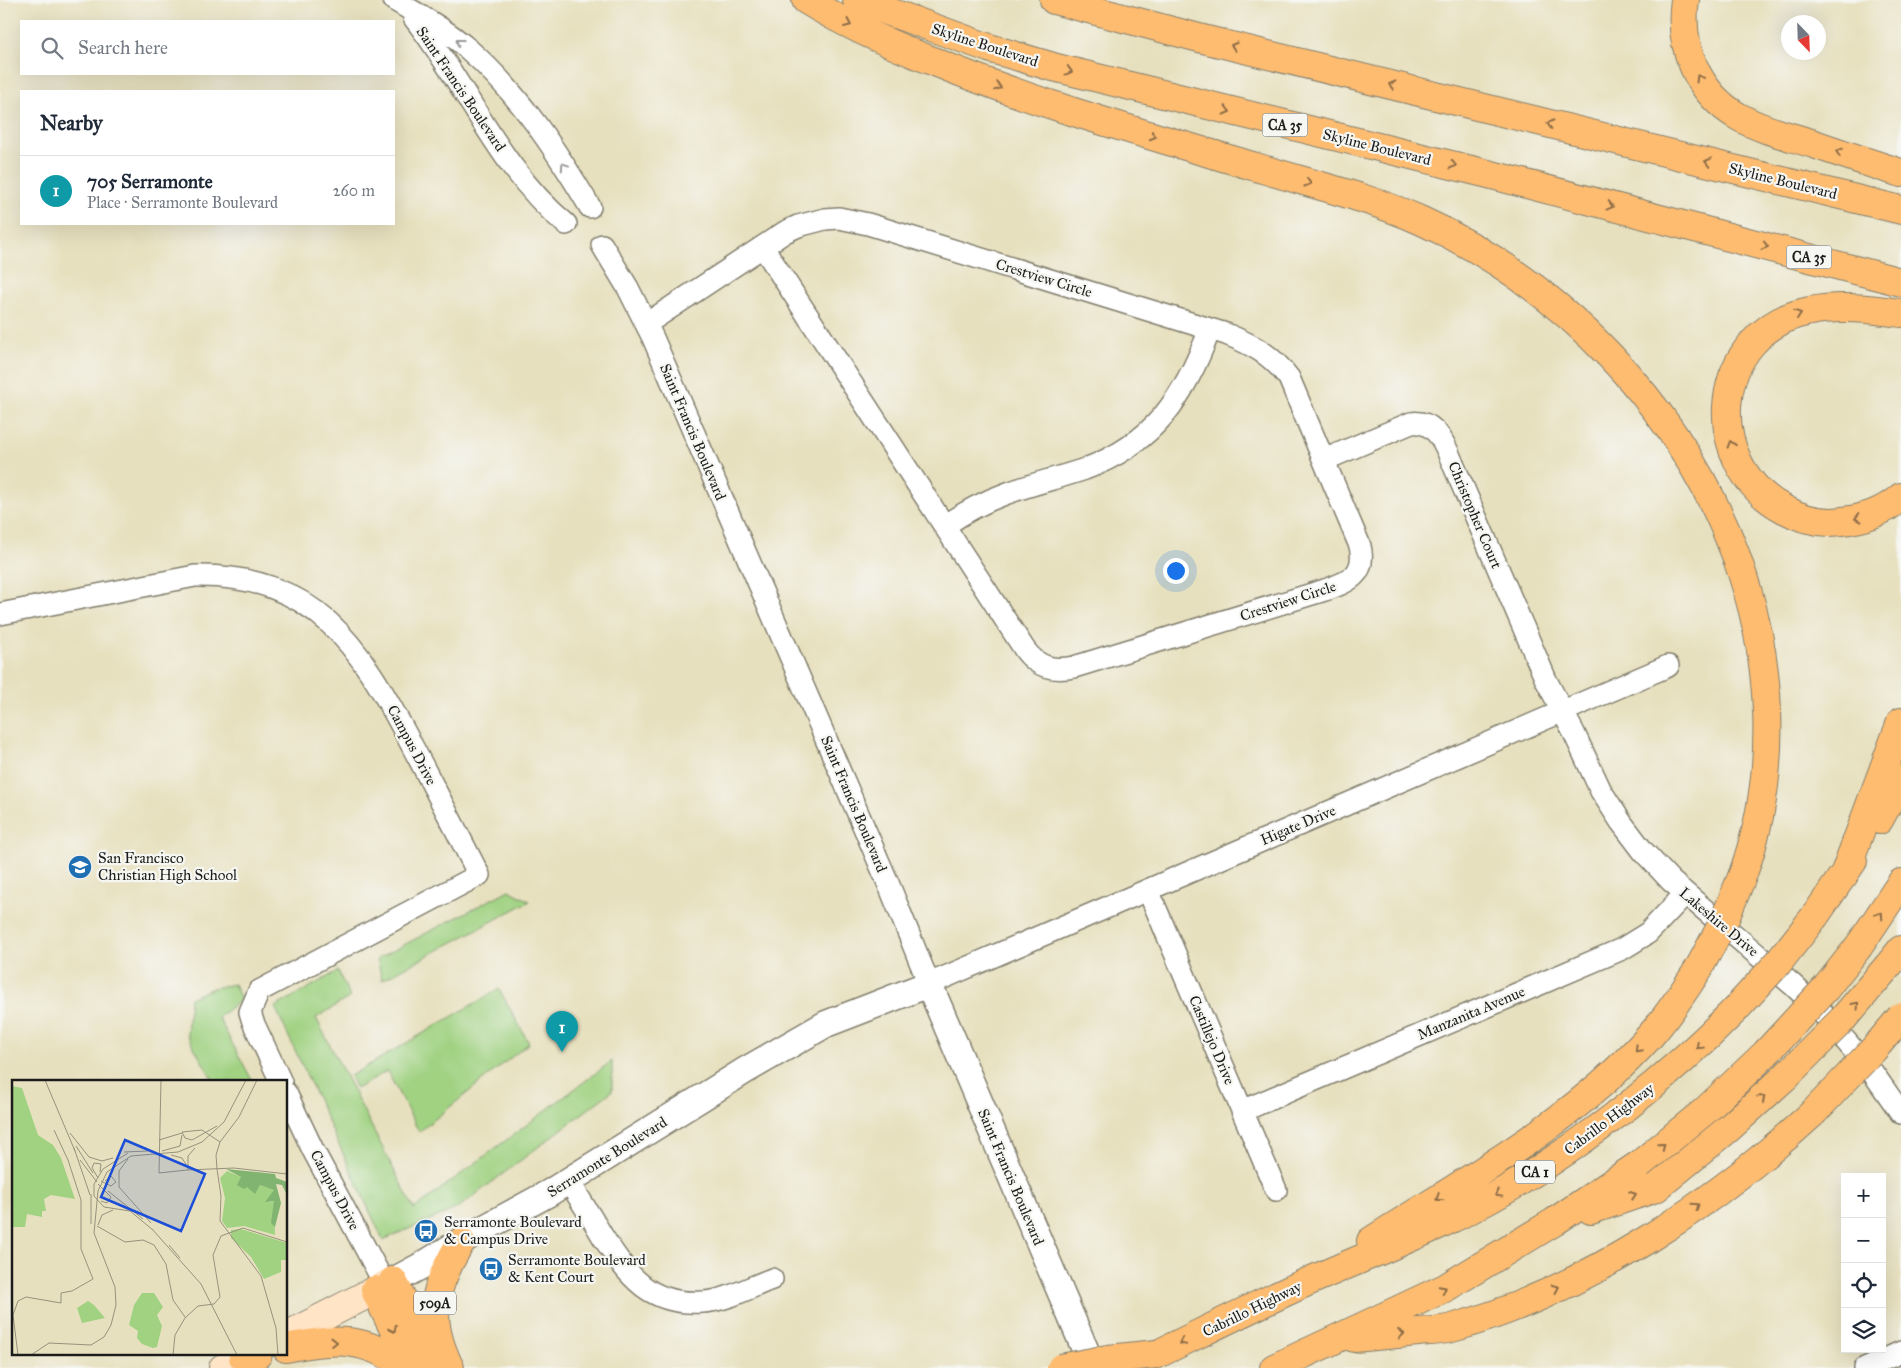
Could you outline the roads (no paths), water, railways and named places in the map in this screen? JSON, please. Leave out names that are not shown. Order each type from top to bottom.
[{"type":"main road","points":[[806,0],[837,19],[976,79],[1048,104],[1404,213],[1441,230],[1498,263],[1539,292],[1576,324],[1626,374],[1652,406],[1680,446],[1719,516],[1744,579],[1760,646],[1766,686],[1768,727],[1761,809],[1743,874],[1724,920],[1699,968],[1684,992],[1651,1036],[1592,1092],[1504,1156],[1305,1283]]},
{"type":"main road","name":"Skyline Boulevard","points":[[857,0],[981,45],[1053,67],[1488,174],[1900,282]]},
{"type":"main road","name":"Skyline Boulevard","points":[[1054,0],[1203,39],[1896,209]]},
{"type":"main road","points":[[1685,0],[1684,28],[1690,57],[1703,84],[1723,106],[1757,126],[1893,171]]},
{"type":"main road","points":[[1901,313],[1851,308],[1821,309],[1796,315],[1779,323],[1754,342],[1739,361],[1729,387],[1727,416],[1728,432],[1732,447],[1744,473],[1765,497],[1789,512],[1819,521],[1852,520],[1884,509],[1901,497]]},
{"type":"main road","points":[[1844,875],[1901,722]]},
{"type":"main road","name":"Cabrillo Highway","points":[[1129,1368],[1305,1283],[1396,1245],[1457,1216],[1547,1164],[1611,1120],[1683,1060],[1734,1011],[1778,964],[1844,875],[1868,839],[1901,780]]},
{"type":"main road","points":[[1274,1368],[1445,1288],[1554,1222],[1609,1186],[1647,1158],[1706,1110],[1766,1053],[1820,994],[1859,946],[1901,884]]},
{"type":"main road","points":[[1554,1222],[1656,1188],[1708,1146],[1785,1077],[1842,1020],[1895,958]]},
{"type":"main road","points":[[1336,1340],[1450,1329],[1495,1314],[1560,1286],[1616,1257],[1693,1208],[1771,1150],[1813,1113],[1901,1018]]},
{"type":"main road","name":"509A","points":[[450,1368],[436,1331],[434,1306],[445,1272],[461,1242]]},
{"type":"main road","points":[[384,1285],[412,1368]]},
{"type":"main road","name":"Serramonte Boulevard","points":[[288,1335],[384,1285]]},
{"type":"main road","name":"509A","points":[[384,1285],[439,1368]]},
{"type":"main road","points":[[288,1348],[321,1342],[356,1342],[385,1352],[407,1368]]},
{"type":"main road","points":[[1061,1368],[1108,1359],[1157,1354]]},
{"type":"street","name":"Saint Francis Boulevard","points":[[393,0],[442,29],[467,48],[490,70],[518,101],[544,135],[590,207]]},
{"type":"street","name":"Saint Francis Boulevard","points":[[393,0],[414,18],[434,44],[510,164],[530,190],[566,224]]},
{"type":"street","name":"Crestview Circle","points":[[646,324],[763,246],[785,232],[825,218],[852,220],[1210,329],[1252,345],[1273,359],[1281,368],[1294,389],[1362,554],[1360,570],[1346,581],[1325,590],[1074,667],[1060,670],[1046,668],[1029,656],[763,246]]},
{"type":"street","name":"Saint Francis Boulevard","points":[[602,245],[628,288],[646,324],[879,863],[1093,1368]]},
{"type":"street","points":[[944,526],[989,500],[1102,462],[1130,446],[1156,424],[1176,400],[1193,370],[1210,329]]},
{"type":"street","name":"Christopher Court","points":[[1324,460],[1411,423],[1421,422],[1434,430],[1448,452],[1541,670],[1562,711]]},
{"type":"street","name":"Campus Drive","points":[[0,614],[195,576],[222,576],[248,580],[289,594],[319,613],[332,624],[356,652],[383,692],[478,875],[259,991],[250,1012],[280,1080]]},
{"type":"street","name":"Higate Drive","points":[[929,984],[1668,666]]},
{"type":"street","name":"Lakeshire Drive","points":[[1562,711],[1601,790],[1621,822],[1649,858],[1685,894],[1794,986],[1823,1014],[1873,1072],[1901,1113]]},
{"type":"street","name":"Castillejo Drive","points":[[1148,890],[1276,1190]]},
{"type":"street","name":"Manzanita Avenue","points":[[1242,1111],[1622,949],[1648,932],[1685,894]]},
{"type":"street","name":"Serramonte Boulevard","points":[[384,1285],[568,1181],[746,1070],[826,1024],[929,984]]},
{"type":"street","name":"Campus Drive","points":[[288,1097],[313,1150],[384,1285]]},
{"type":"street","points":[[568,1181],[624,1269],[640,1285],[661,1297],[676,1301],[703,1302],[730,1296],[772,1279]]},
{"type":"street","points":[[1865,1368],[1901,1352]]},
{"type":"place","name":"San Francisco Christian High School","points":[[80,867]]},
{"type":"place","name":"705 Serramonte","points":[[562,1052]]},
{"type":"place","name":"Serramonte Boulevard & Campus Drive","points":[[426,1231]]},
{"type":"place","name":"Serramonte Boulevard & Kent Court","points":[[491,1269]]}]
